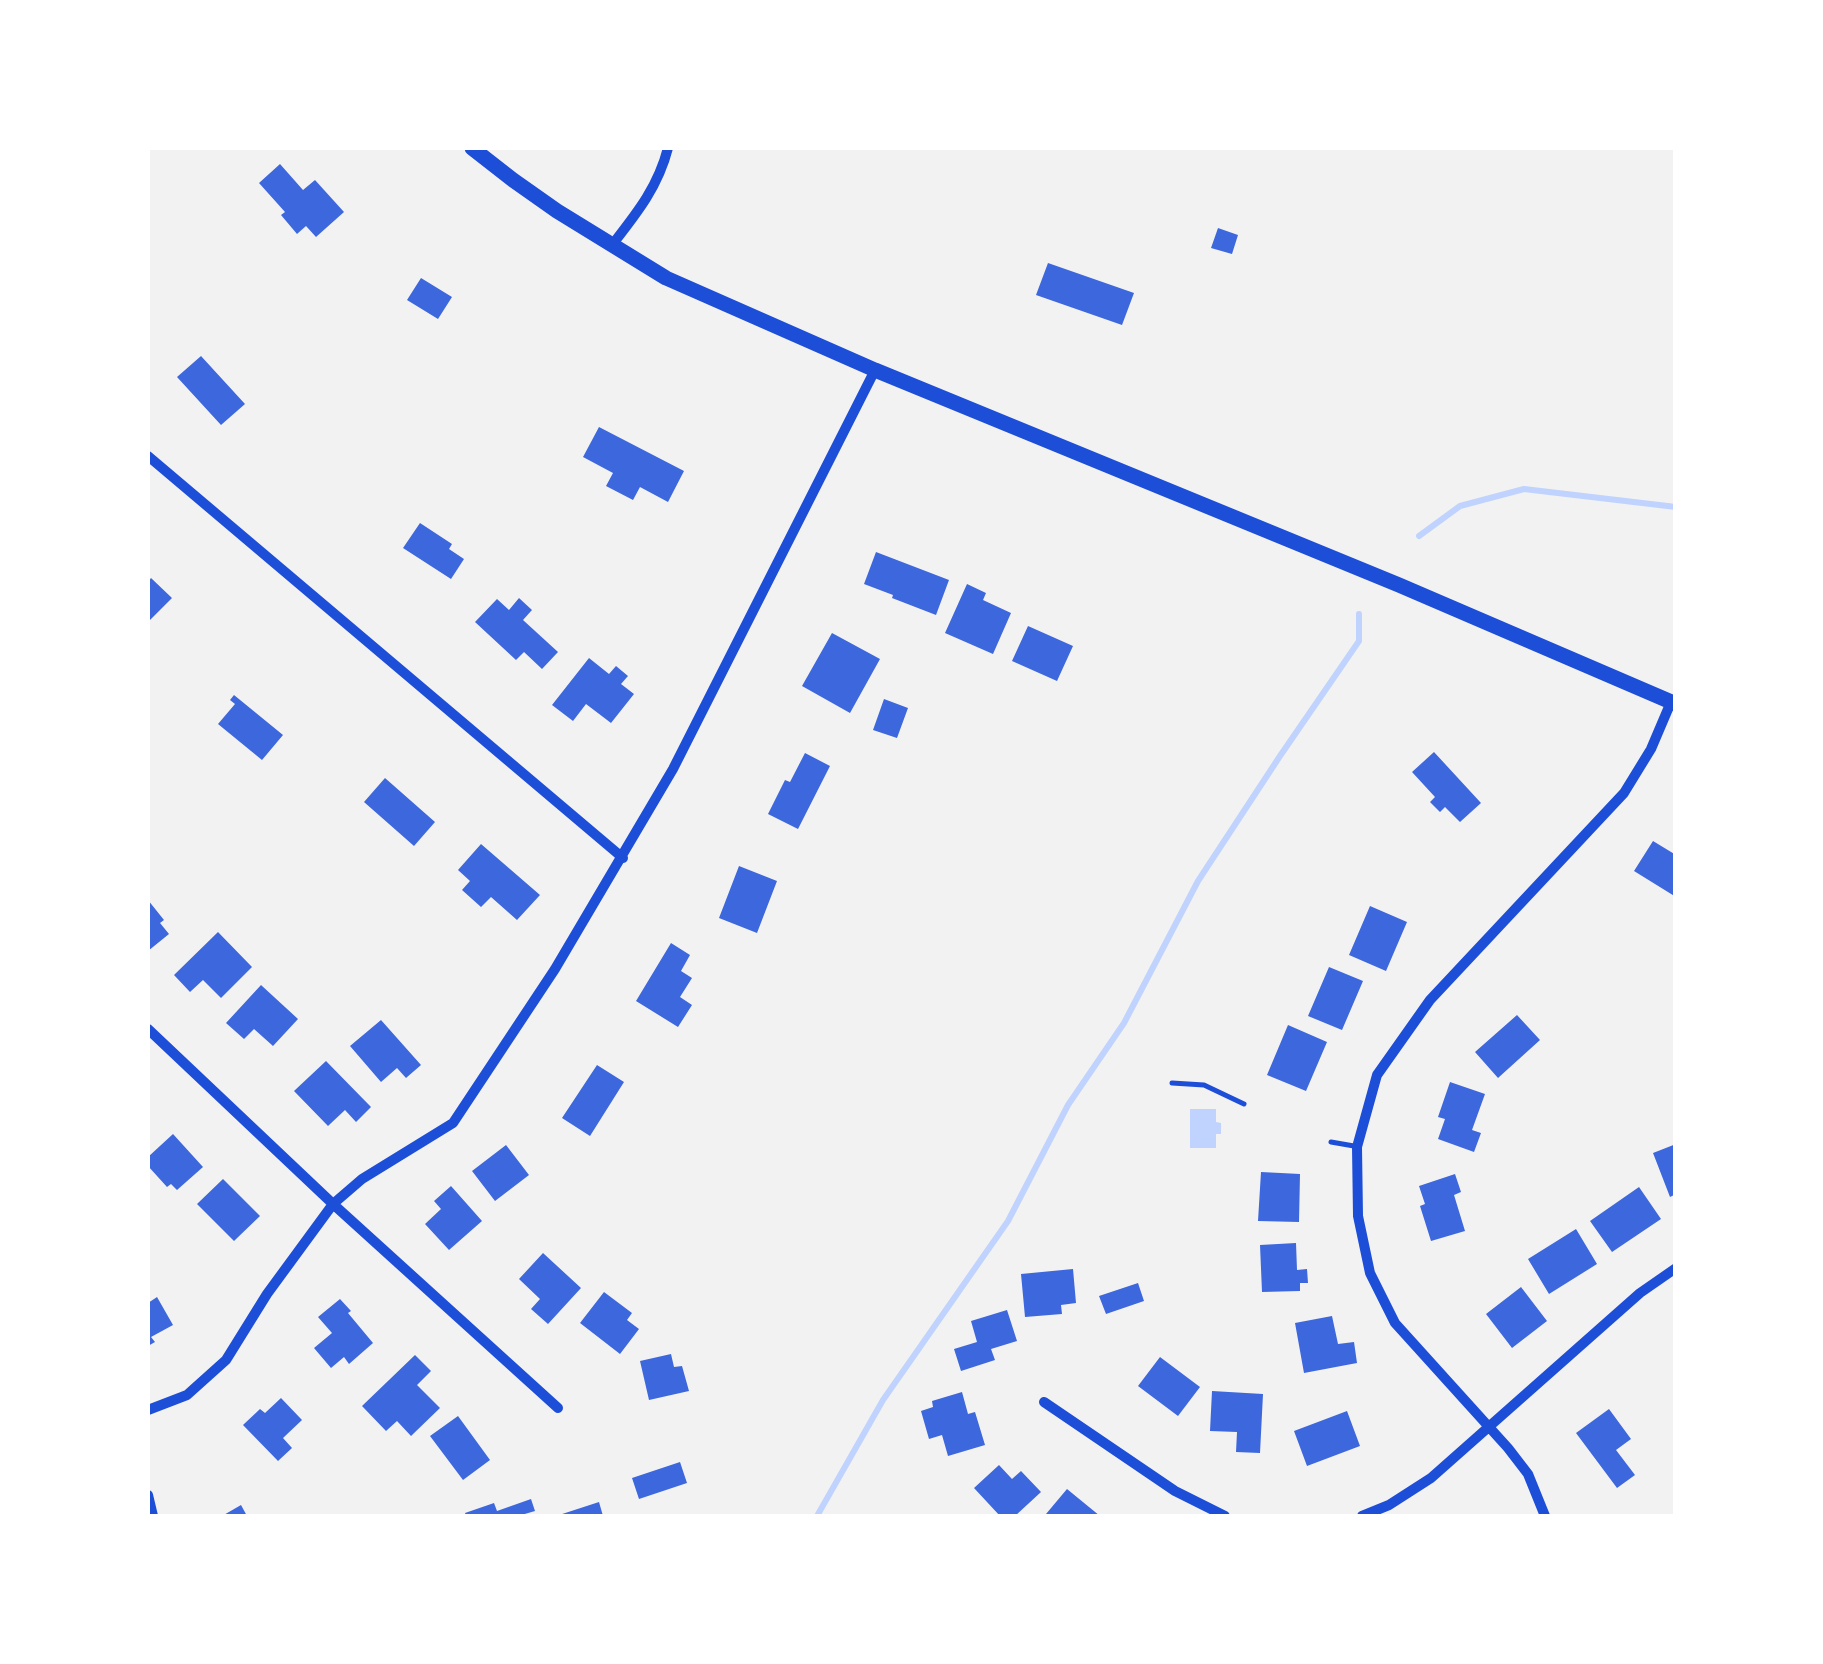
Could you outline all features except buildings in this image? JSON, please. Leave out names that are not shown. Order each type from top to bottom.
[{"type":"main road","points":[[472,148],[528,190],[666,278],[875,370],[1399,585],[1673,703]]},
{"type":"street","points":[[612,244],[639,211],[662,173],[668,148]]},
{"type":"street","points":[[148,1410],[187,1395],[226,1360],[267,1294],[333,1204],[362,1179],[453,1123],[556,969],[673,769],[875,370]]},
{"type":"street","points":[[148,456],[622,858]]},
{"type":"street","points":[[1545,1516],[1528,1474],[1508,1448],[1394,1324],[1370,1272],[1358,1216],[1357,1147],[1377,1075],[1430,1000],[1624,793],[1673,703]]},
{"type":"street","points":[[148,1029],[558,1408]]},
{"type":"street","points":[[1362,1516],[1431,1478],[1640,1293],[1676,1268]]},
{"type":"street","points":[[1044,1402],[1175,1491],[1225,1516]]},
{"type":"street","points":[[148,1495],[152,1516]]},
{"type":"lane","points":[[1172,1083],[1204,1085],[1244,1104]]},
{"type":"lane","points":[[1331,1142],[1357,1147]]},
{"type":"water","points":[[1190,1109],[1216,1109],[1221,1134],[1216,1134],[1216,1148],[1190,1148]]},
{"type":"waterway","points":[[1419,536],[1460,506],[1524,489],[1676,507]]},
{"type":"waterway","points":[[817,1516],[883,1400],[1008,1221],[1068,1105],[1124,1023],[1198,881],[1359,641],[1359,614]]}]
